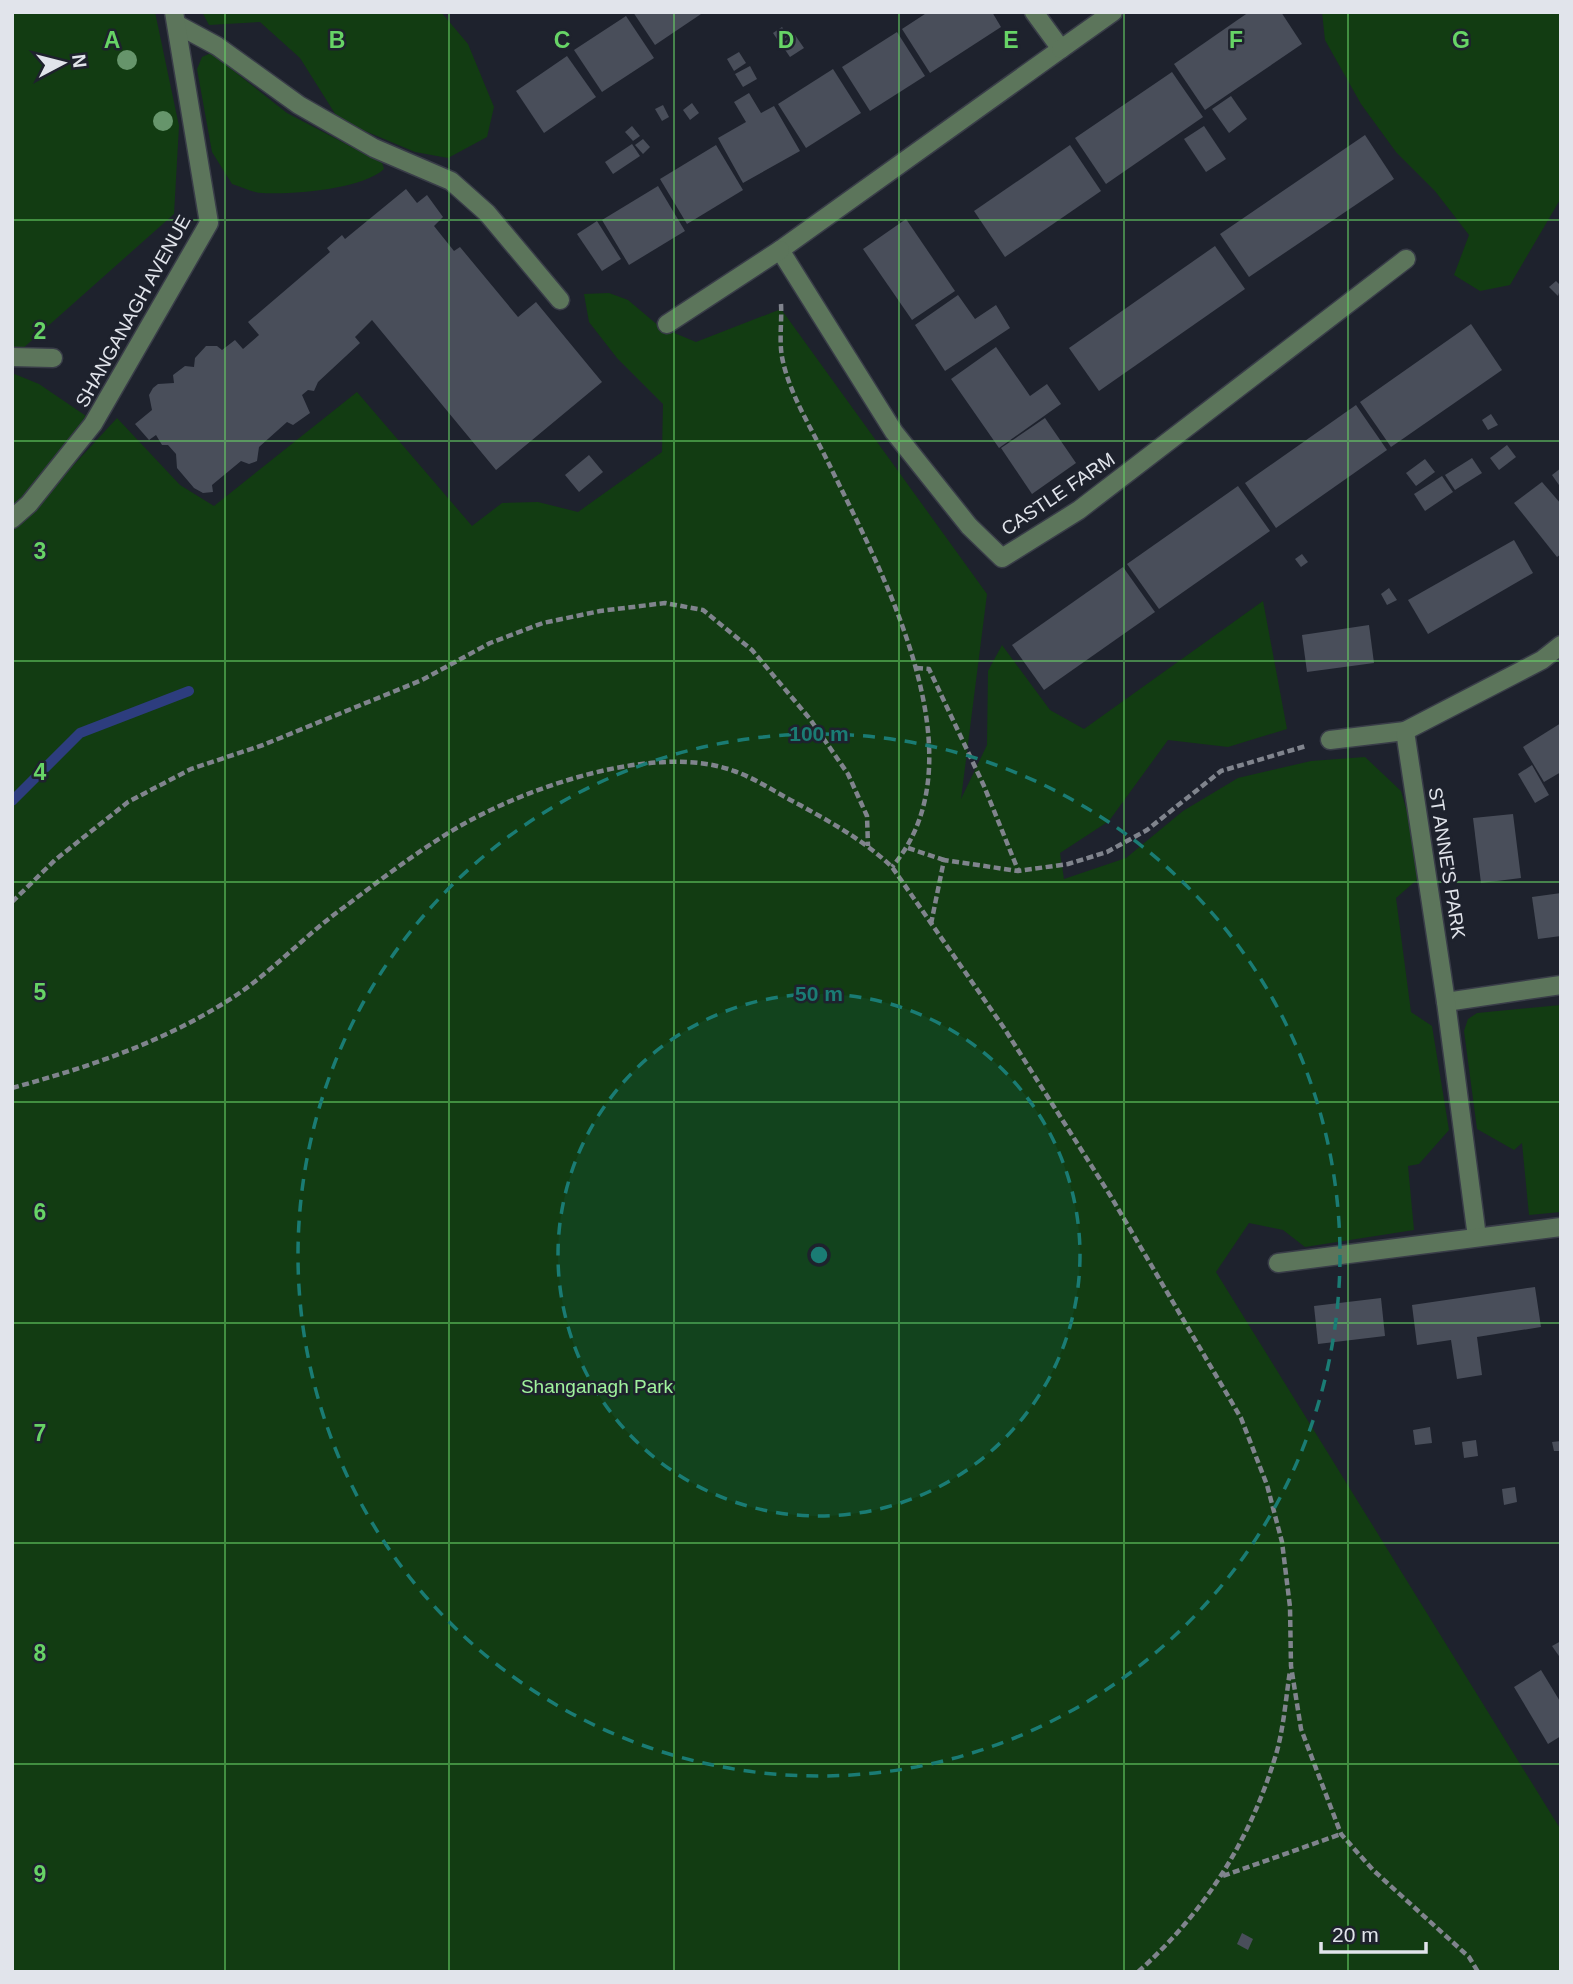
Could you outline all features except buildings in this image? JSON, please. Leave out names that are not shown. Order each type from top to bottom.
[{"type":"street","points":[[1034,12],[1061,49]]},
{"type":"street","points":[[667,324],[780,250],[1113,12]]},
{"type":"street","points":[[176,18],[310,111],[374,148],[451,181],[487,213],[560,300]]},
{"type":"street","name":"SHANGANAGH AVENUE","points":[[12,519],[29,504],[93,424],[209,223],[176,18]]},
{"type":"street","name":"CASTLE FARM","points":[[780,250],[894,432],[969,526],[1002,558],[1079,510],[1406,259]]},
{"type":"street","points":[[12,356],[53,358]]},
{"type":"street","points":[[1330,740],[1405,732],[1542,660],[1561,645]]},
{"type":"street","name":"ST ANNE'S PARK","points":[[1405,732],[1447,1002],[1477,1237]]},
{"type":"street","points":[[1447,1002],[1561,985]]},
{"type":"street","points":[[1278,1263],[1561,1227]]},
{"type":"path","points":[[780,250],[782,357],[797,399],[881,572],[916,668],[929,738],[930,771],[908,848],[892,867]]},
{"type":"path","points":[[12,902],[55,860],[128,802],[191,769],[263,745],[422,680],[490,643],[544,623],[600,611],[665,603],[703,610],[761,659],[810,719],[848,774],[867,816],[868,846]]},
{"type":"path","points":[[916,668],[929,669],[984,786],[1018,870]]},
{"type":"path","points":[[908,848],[944,860],[1018,870],[1069,864],[1107,852],[1147,831],[1221,771],[1330,740]]},
{"type":"path","points":[[12,1088],[132,1051],[200,1017],[259,979],[340,909],[470,821],[581,776],[627,765],[699,763],[733,771],[820,816],[868,846],[892,867],[1004,1028],[1110,1195],[1241,1419],[1267,1485],[1282,1542],[1290,1607],[1291,1666],[1301,1729],[1341,1834],[1373,1870],[1469,1957],[1478,1972]]},
{"type":"path","points":[[931,924],[944,860]]},
{"type":"path","points":[[1138,1972],[1164,1949],[1223,1876],[1257,1807],[1278,1748],[1291,1666]]},
{"type":"path","points":[[1223,1876],[1341,1834]]},
{"type":"green space","points":[[12,12],[155,12],[179,126],[174,214],[21,350],[12,348]]},
{"type":"green space","points":[[202,12],[441,12],[468,44],[494,107],[487,137],[448,158],[415,152],[339,120],[300,58],[260,22],[209,25]]},
{"type":"green space","points":[[1322,12],[1561,12],[1561,198],[1510,285],[1480,291],[1454,275],[1469,235],[1435,191],[1396,152],[1361,104],[1325,40]]},
{"type":"green space","points":[[211,53],[287,113],[382,163],[384,169],[374,176],[344,186],[308,192],[259,193],[232,184],[212,152],[197,69],[202,57]]},
{"type":"green space","name":"Shanganagh Park","points":[[609,293],[628,300],[660,327],[696,342],[781,309],[987,594],[961,799],[987,745],[988,671],[1002,645],[1050,710],[1084,729],[1263,601],[1287,729],[1228,747],[1168,740],[1109,821],[1060,853],[1064,879],[1126,858],[1183,811],[1238,778],[1311,761],[1365,757],[1401,791],[1412,829],[1419,878],[1396,898],[1411,1012],[1432,1026],[1449,1130],[1419,1164],[1408,1166],[1414,1230],[1305,1247],[1283,1230],[1249,1223],[1216,1272],[1561,1830],[1561,1972],[12,1972],[12,532],[117,418],[180,485],[214,506],[357,392],[472,526],[502,503],[538,502],[578,512],[662,452],[663,404],[617,358],[589,322],[584,294]]},
{"type":"green space","points":[[12,373],[39,384],[86,416],[44,478],[12,506]]},
{"type":"green space","points":[[1561,1005],[1561,1212],[1529,1215],[1522,1143],[1514,1150],[1477,1129],[1464,1031],[1468,1019],[1477,1013]]},
{"type":"waterway","points":[[12,801],[80,733],[189,691]]}]
